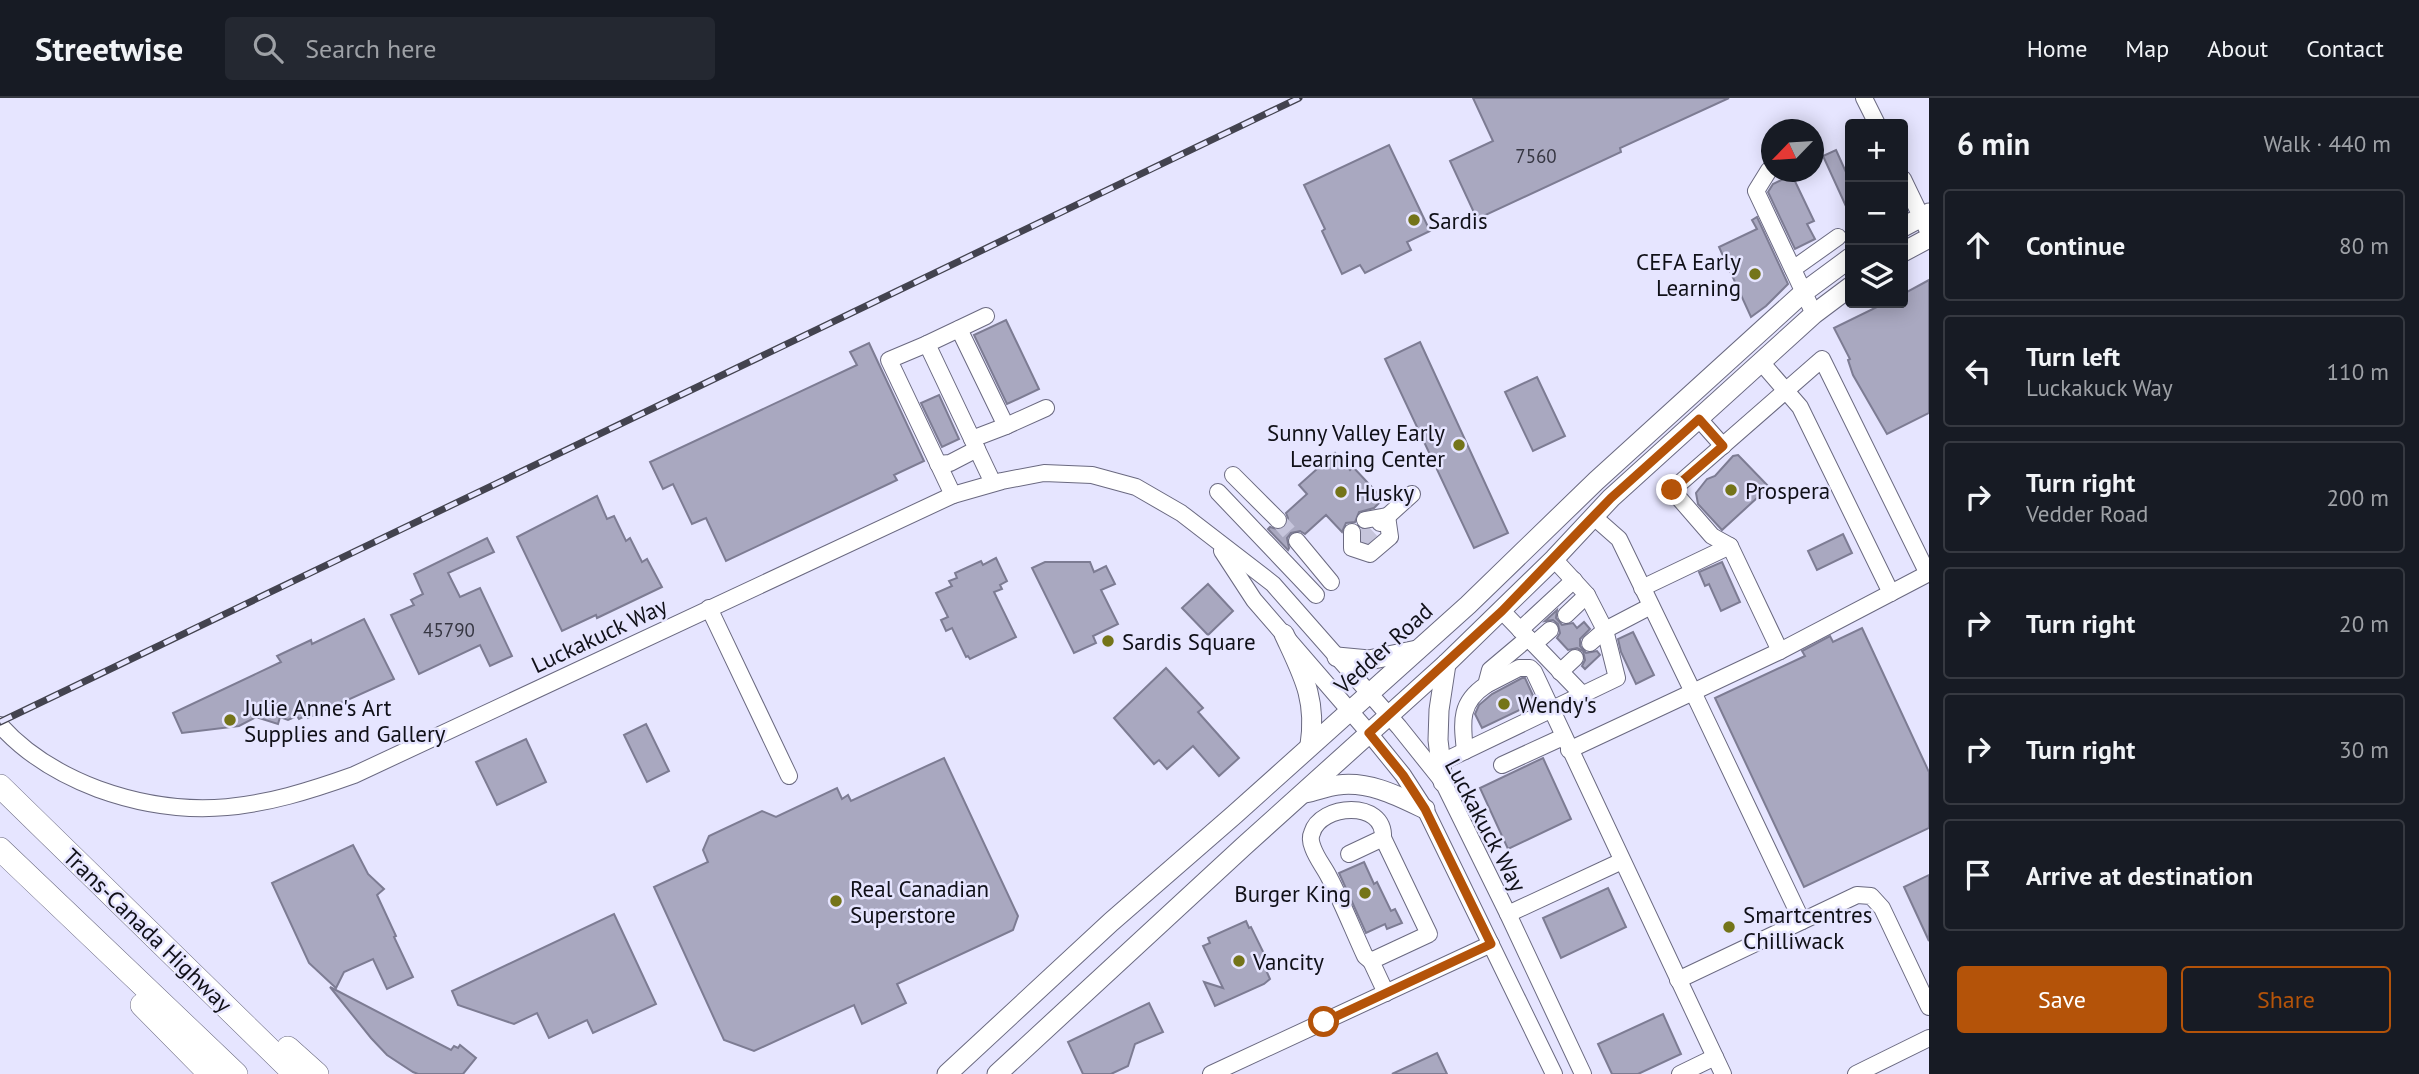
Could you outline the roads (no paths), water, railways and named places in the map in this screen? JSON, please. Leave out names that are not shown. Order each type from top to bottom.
[{"type":"highway","name":"Trans-Canada Highway","points":[[0,786],[295,1074]]},
{"type":"highway","name":"Trans-Canada Highway","points":[[0,849],[236,1074]]},
{"type":"highway","points":[[0,856],[210,1074]]},
{"type":"highway","points":[[128,911],[317,1074]]},
{"type":"main road","points":[[1908,227],[1927,225]]},
{"type":"main road","points":[[1908,246],[1927,225]]},
{"type":"main road","name":"Vedder Road","points":[[947,1074],[1111,922],[1370,693],[1563,515],[1596,481],[1804,292],[1845,262]]},
{"type":"main road","points":[[998,1074],[1244,846],[1446,664],[1554,559],[1611,498],[1814,314],[1845,291]]},
{"type":"main road","points":[[1284,634],[1306,682],[1313,710],[1310,745]]},
{"type":"main road","points":[[1338,657],[1369,660],[1418,649]]},
{"type":"main road","points":[[1442,772],[1438,740],[1439,710],[1446,664]]},
{"type":"main road","points":[[1304,794],[1339,785],[1356,786],[1386,790],[1425,809]]},
{"type":"street","points":[[1864,98],[1874,119]]},
{"type":"street","points":[[1762,182],[1756,191],[1814,314]]},
{"type":"street","points":[[1905,182],[1927,225]]},
{"type":"street","points":[[1793,269],[1838,237]]},
{"type":"street","points":[[953,495],[889,360],[986,316]]},
{"type":"street","points":[[959,328],[1006,426]]},
{"type":"street","points":[[927,344],[993,483]]},
{"type":"street","points":[[1502,765],[1566,743],[1693,692],[1780,651],[1928,574],[1822,359],[1672,490],[1723,549],[1780,651]]},
{"type":"street","points":[[1761,362],[1800,407],[1891,593]]},
{"type":"street","points":[[938,464],[950,463],[1006,426],[1046,408]]},
{"type":"street","points":[[1699,419],[1723,446]]},
{"type":"street","name":"Luckakuck Way","points":[[0,725],[39,760],[81,782],[125,799],[192,809],[259,804],[354,775],[953,495],[1044,472],[1092,475],[1136,487],[1181,513],[1273,584],[1442,772],[1583,1074]]},
{"type":"street","points":[[1233,475],[1278,520]]},
{"type":"street","points":[[1218,492],[1315,596]]},
{"type":"street","points":[[1369,525],[1387,516],[1412,494]]},
{"type":"street","points":[[1352,544],[1370,554],[1390,537],[1387,516]]},
{"type":"street","points":[[1594,517],[1619,539],[1802,921]]},
{"type":"street","name":"Luckakuck Way","points":[[1215,540],[1254,600],[1369,733],[1403,775],[1425,809],[1555,1074]]},
{"type":"street","points":[[1297,541],[1331,582]]},
{"type":"street","points":[[1642,588],[1723,549]]},
{"type":"street","points":[[1723,549],[1752,614]]},
{"type":"street","points":[[1442,772],[1465,751],[1617,678],[1605,630],[1587,595],[1554,559]]},
{"type":"street","points":[[1486,685],[1490,670],[1528,637],[1574,580]]},
{"type":"street","points":[[1566,615],[1587,595]]},
{"type":"street","points":[[1590,643],[1605,630],[1651,606]]},
{"type":"street","points":[[709,608],[789,776]]},
{"type":"street","points":[[1502,611],[1583,695]]},
{"type":"street","points":[[1528,637],[1550,629]]},
{"type":"street","points":[[1560,671],[1575,658]]},
{"type":"street","points":[[1465,751],[1463,717],[1467,702],[1475,692],[1486,685],[1519,668],[1530,668],[1723,1074]]},
{"type":"street","points":[[1371,961],[1429,934],[1383,838],[1384,828],[1381,822],[1370,813],[1339,811],[1314,827],[1311,835],[1318,860],[1386,993]]},
{"type":"street","points":[[1349,854],[1383,838]]},
{"type":"street","points":[[1508,914],[1622,860]]},
{"type":"street","points":[[1678,979],[1857,895],[1871,896],[1882,908],[1929,1007]]},
{"type":"street","points":[[1212,1074],[1491,944]]},
{"type":"street","points":[[1856,1074],[1929,1038]]},
{"type":"street","points":[[1680,1074],[1715,1057]]},
{"type":"tunnel","points":[[1278,520],[1297,541]]},
{"type":"tunnel","points":[[1360,541],[1373,529]]},
{"type":"railway","points":[[0,722],[1299,98]]},
{"type":"place","name":"Sardis","points":[[1414,220]]},
{"type":"place","name":"CEFA Early Learning","points":[[1755,274]]},
{"type":"place","name":"Sunny Valley Early Learning Center","points":[[1459,445]]},
{"type":"place","name":"Prospera","points":[[1731,490]]},
{"type":"place","name":"Husky","points":[[1341,492]]},
{"type":"place","name":"Sardis Square","points":[[1108,641]]},
{"type":"place","name":"Wendy's","points":[[1504,704]]},
{"type":"place","name":"Julie Anne's Art Supplies and Gallery","points":[[230,720]]},
{"type":"place","name":"Burger King","points":[[1365,893]]},
{"type":"place","name":"Real Canadian Superstore","points":[[836,901]]},
{"type":"place","name":"Smartcentres Chilliwack","points":[[1729,927]]},
{"type":"place","name":"Vancity","points":[[1239,961]]}]
